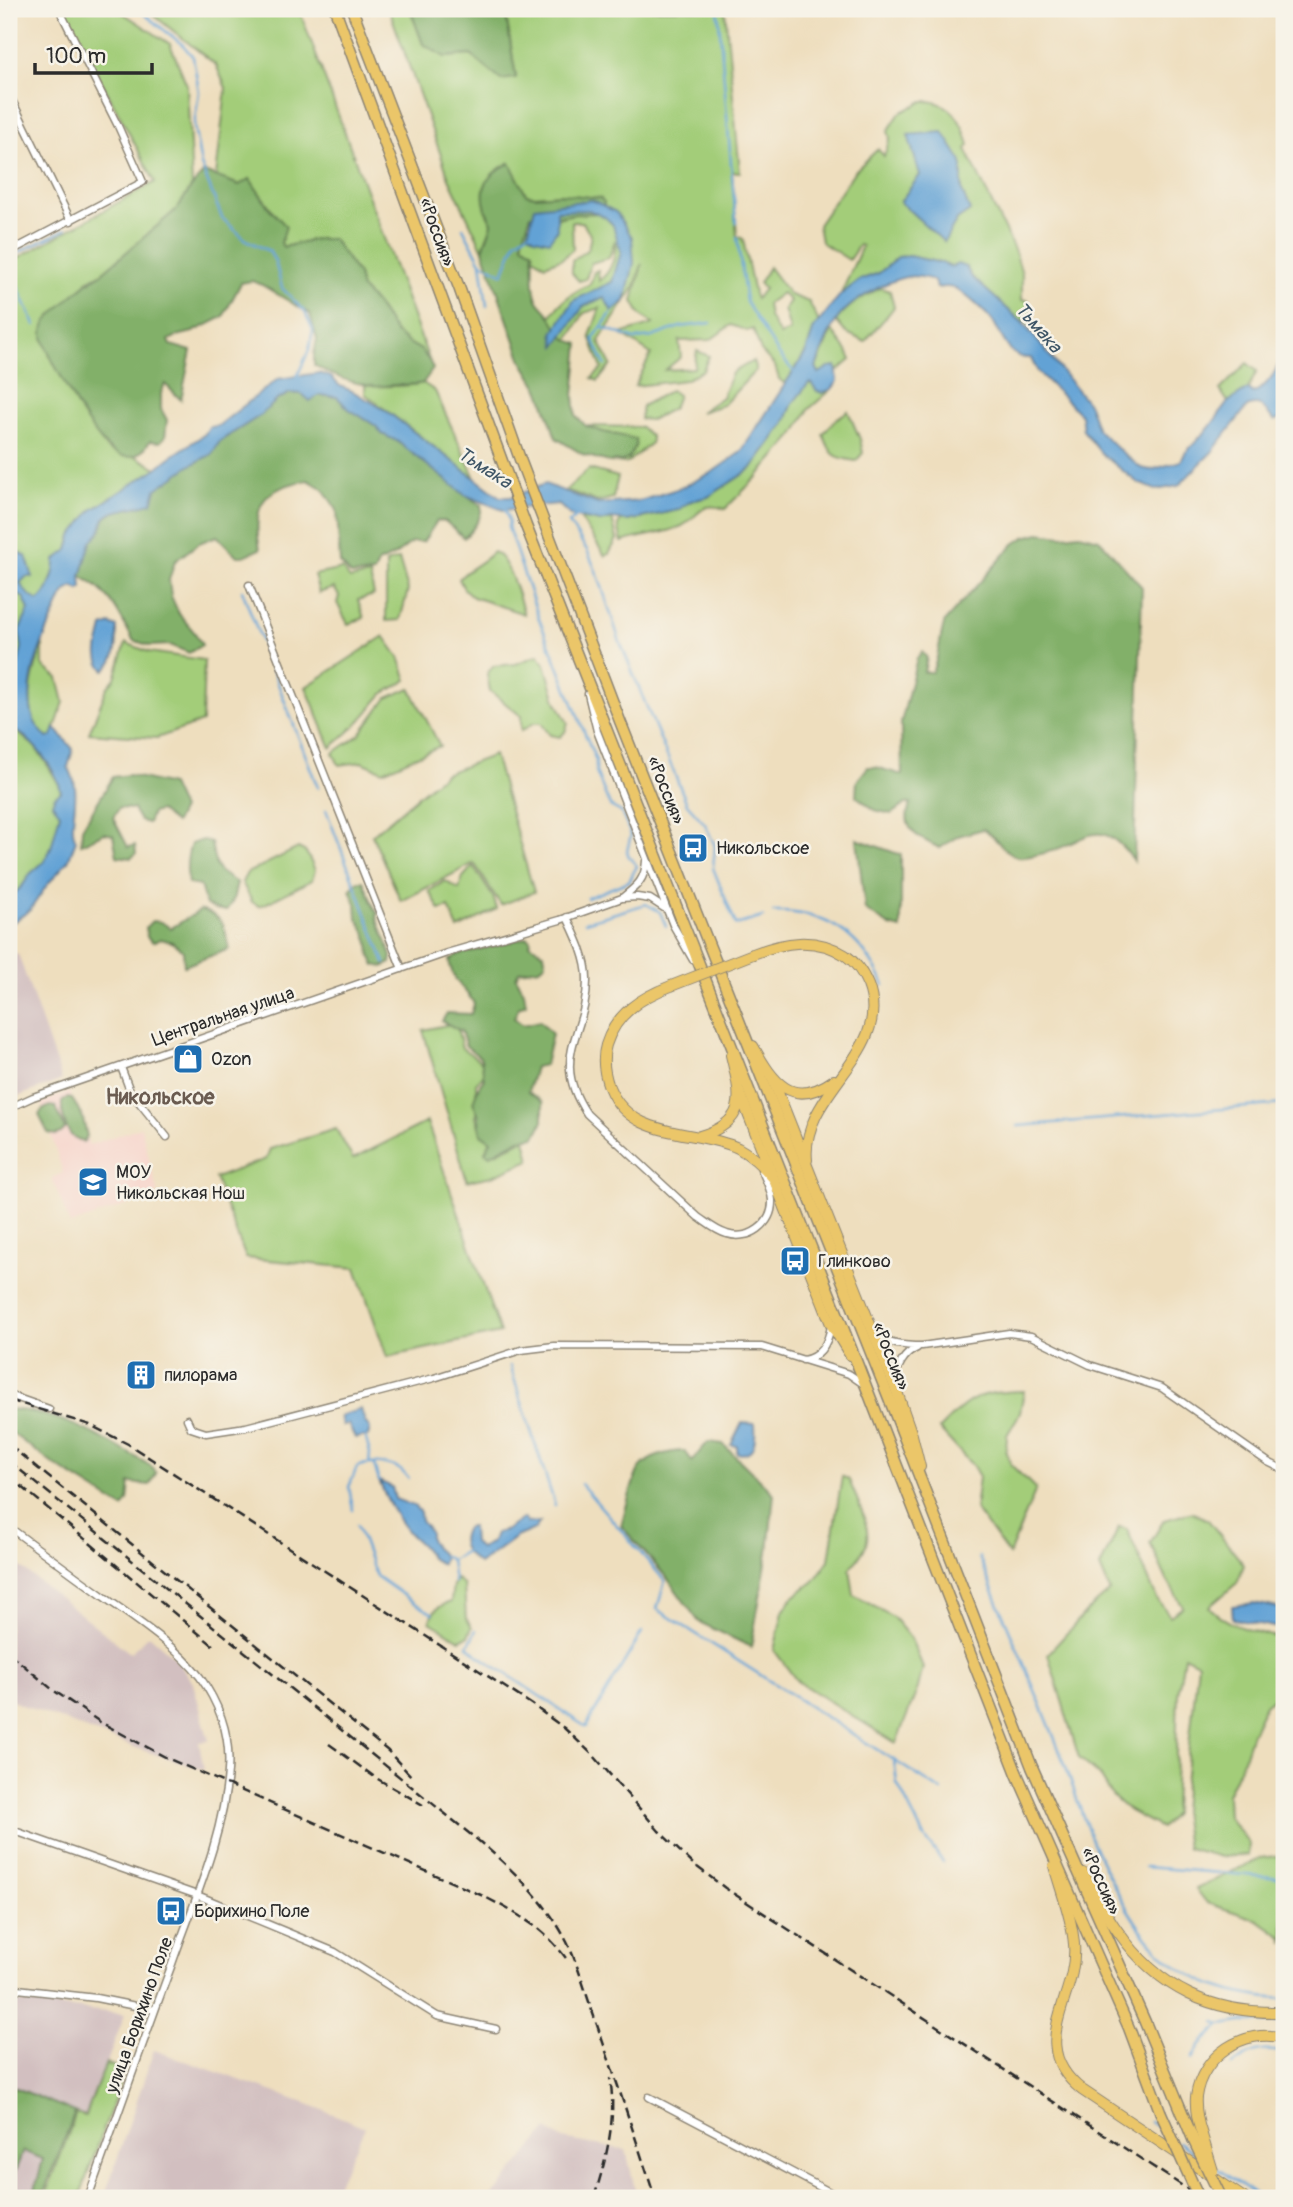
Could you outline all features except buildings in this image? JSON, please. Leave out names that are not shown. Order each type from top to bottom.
[{"type":"highway","name":"«Россия»","points":[[335,9],[526,526],[985,1693],[1198,2196]]},
{"type":"highway","name":"«Россия»","points":[[352,9],[460,290],[542,520],[1061,1836],[1197,2137],[1221,2197]]},
{"type":"main road","points":[[774,1179],[758,1160],[730,1145],[699,1136],[659,1130],[637,1120],[624,1110],[614,1097],[605,1074],[604,1057],[611,1033],[620,1018],[639,1001],[753,954],[789,943],[824,945],[845,955],[859,968],[871,995],[871,1024],[859,1051],[818,1108],[811,1124],[806,1149],[808,1170]]},
{"type":"main road","points":[[740,1025],[771,1075],[893,1383],[912,1435],[927,1496]]},
{"type":"main road","points":[[727,1034],[739,1091],[831,1324],[860,1371]]},
{"type":"main road","points":[[771,1075],[783,1087],[800,1094],[818,1091],[840,1076]]},
{"type":"main road","points":[[699,1136],[729,1124],[737,1108],[739,1091]]},
{"type":"main road","points":[[822,1208],[836,1269]]},
{"type":"main road","points":[[1061,1836],[1118,1931],[1136,1954],[1163,1979],[1184,1992],[1218,2006],[1242,2011],[1284,2012]]},
{"type":"main road","points":[[1046,1841],[1068,1915],[1074,1946],[1069,1979],[1055,2031],[1055,2046],[1064,2070],[1070,2080],[1082,2090],[1244,2198]]},
{"type":"main road","points":[[1197,2137],[1196,2099],[1202,2077],[1213,2059],[1230,2045],[1247,2038],[1269,2035],[1284,2038]]},
{"type":"street","points":[[9,252],[143,182],[118,126],[58,9]]},
{"type":"street","points":[[9,94],[71,221]]},
{"type":"street","points":[[249,586],[402,969]]},
{"type":"street","points":[[580,663],[597,731],[667,910],[708,986]]},
{"type":"street","points":[[622,898],[639,885],[645,873],[646,857]]},
{"type":"street","points":[[622,898],[650,900],[667,910]]},
{"type":"street","name":"Центральная улица","points":[[9,1108],[447,953],[622,898]]},
{"type":"street","points":[[567,917],[577,938],[587,974],[586,994],[570,1060],[572,1083],[580,1105],[587,1114],[698,1217],[728,1234],[749,1234],[763,1226],[770,1214],[772,1198],[758,1160]]},
{"type":"street","points":[[121,1067],[130,1091],[166,1137]]},
{"type":"street","points":[[801,1360],[810,1359],[819,1353],[829,1338],[831,1324]]},
{"type":"street","points":[[873,1332],[881,1339],[895,1344],[922,1346],[1009,1333],[1031,1336],[1090,1365],[1162,1388],[1268,1462],[1284,1470]]},
{"type":"street","points":[[187,1419],[191,1429],[206,1433],[246,1427],[434,1378],[521,1350],[554,1346],[762,1347],[849,1374],[867,1389]]},
{"type":"street","points":[[893,1383],[897,1369],[905,1357],[910,1351],[922,1346]]},
{"type":"street","points":[[9,1395],[49,1409]]},
{"type":"street","name":"улица Борихино Поле","points":[[9,1527],[141,1623],[185,1661],[199,1677],[221,1713],[226,1733],[229,1771],[206,1872],[88,2198]]},
{"type":"street","points":[[9,1829],[197,1895],[335,1952],[437,2016],[496,2029]]},
{"type":"street","points":[[9,1988],[96,1998],[155,2010]]},
{"type":"street","points":[[649,2097],[841,2198]]},
{"type":"shaded area","points":[[9,952],[18,954],[62,1080],[9,1100]]},
{"type":"shaded area","points":[[69,1092],[89,1145],[141,1127],[158,1194],[70,1225],[52,1178],[63,1173],[41,1103]]},
{"type":"shaded area","points":[[9,1558],[130,1653],[149,1635],[174,1657],[193,1683],[209,1741],[199,1742],[204,1770],[139,1749],[9,1700]]},
{"type":"shaded area","points":[[9,2001],[125,2014],[87,2116],[74,2113],[42,2198],[9,2198]]},
{"type":"shaded area","points":[[154,2050],[365,2127],[331,2198],[104,2198]]},
{"type":"shaded area","points":[[547,2129],[562,2139],[626,2150],[637,2198],[491,2198]]},
{"type":"green space","points":[[63,9],[117,9],[170,44],[187,85],[192,186],[177,209],[101,274],[87,281],[54,362],[82,415],[108,450],[135,456],[157,468],[92,510],[72,536],[68,550],[55,569],[11,693],[11,727],[34,746],[60,786],[61,793],[59,822],[45,861],[9,899],[9,263],[155,182]]},
{"type":"green space","points":[[146,9],[299,9],[430,362],[421,350],[396,333],[361,288],[358,274],[333,240],[316,239],[283,247],[278,219],[250,179],[240,185],[216,177],[226,88],[216,65]]},
{"type":"green space","points":[[389,9],[410,9],[423,44],[445,57],[471,55],[501,80],[516,77],[505,9],[725,9],[740,172],[732,172],[737,236],[743,239],[756,299],[764,289],[759,283],[769,267],[790,295],[809,302],[819,322],[814,328],[806,352],[785,384],[779,379],[775,366],[761,351],[753,329],[747,331],[731,325],[710,340],[679,341],[681,357],[665,370],[694,368],[697,351],[709,356],[703,370],[685,380],[635,386],[651,354],[621,334],[653,324],[640,314],[633,301],[642,264],[635,286],[599,341],[611,365],[598,381],[592,378],[602,369],[590,336],[600,308],[584,313],[568,340],[557,332],[550,317],[567,297],[590,284],[594,272],[598,270],[599,281],[607,273],[614,258],[615,240],[609,258],[591,263],[586,279],[579,281],[572,273],[572,261],[588,249],[591,236],[582,222],[572,222],[573,249],[563,258],[545,265],[523,244],[523,238],[527,224],[535,231],[565,216],[599,213],[563,194],[526,194],[509,163],[485,210],[492,223],[483,250],[449,178]],"holes":[[[782,293],[790,301],[784,309],[790,331],[780,335],[769,317],[767,304]]]},
{"type":"green space","points":[[410,9],[505,9],[516,78],[501,80],[471,55],[445,57],[423,44]]},
{"type":"green space","points":[[923,101],[933,102],[948,108],[959,120],[969,145],[966,149],[1016,254],[1022,274],[1022,300],[1028,300],[1039,337],[1024,318],[1023,323],[971,276],[966,267],[951,267],[909,256],[898,257],[879,273],[860,280],[841,294],[862,246],[859,245],[849,260],[821,242],[818,225],[854,172],[878,149],[884,156],[890,138],[888,131],[900,113]],"holes":[[[962,162],[962,191],[970,211],[957,220],[944,241],[900,202],[920,175]]]},
{"type":"green space","points":[[510,163],[526,194],[563,194],[600,198],[604,202],[604,208],[599,213],[547,219],[531,215],[523,244],[533,251],[534,283],[538,301],[562,336],[579,344],[574,396],[576,416],[586,426],[636,439],[629,458],[623,461],[609,462],[584,455],[556,438],[540,391],[522,361],[483,250],[492,223],[484,204],[484,187],[493,174]]},
{"type":"green space","points":[[204,172],[239,185],[250,179],[269,208],[286,226],[281,243],[283,247],[316,239],[333,239],[358,275],[361,288],[396,333],[421,350],[430,362],[433,369],[423,383],[375,387],[342,379],[314,365],[317,339],[310,314],[252,281],[241,283],[223,317],[169,340],[171,345],[191,351],[181,400],[165,384],[161,393],[161,409],[167,420],[165,437],[160,442],[150,441],[138,454],[126,457],[113,452],[101,441],[52,360],[44,340],[44,326],[71,297],[177,209]]},
{"type":"green space","points":[[880,288],[890,291],[894,307],[891,312],[865,342],[845,332],[836,321],[851,306]]},
{"type":"green space","points":[[832,331],[851,360],[838,371],[836,366],[819,373],[816,367]]},
{"type":"green space","points":[[753,361],[756,370],[723,405],[700,412],[722,397],[732,373]]},
{"type":"green space","points":[[1247,363],[1257,371],[1248,389],[1228,402],[1220,390]]},
{"type":"green space","points":[[423,383],[435,391],[475,478],[365,394],[365,384],[394,386]]},
{"type":"green space","points":[[809,383],[813,383],[822,393],[832,389],[809,409],[794,435],[725,509],[705,508],[675,529],[622,542],[618,525],[622,520],[629,521],[678,510],[691,501],[708,497],[751,469],[784,424],[793,403]]},
{"type":"green space","points":[[671,390],[678,395],[673,408],[651,420],[640,419],[642,406]]},
{"type":"green space","points":[[290,393],[337,397],[349,409],[376,426],[382,434],[397,441],[481,505],[477,523],[464,538],[445,521],[437,521],[423,542],[412,542],[395,555],[378,563],[374,573],[351,575],[340,563],[337,510],[323,489],[308,480],[293,483],[271,493],[264,500],[258,520],[260,549],[237,556],[217,536],[199,543],[175,561],[169,580],[171,596],[179,614],[202,645],[189,653],[170,645],[150,646],[133,640],[106,596],[81,576],[91,542],[101,530],[104,519],[114,512],[152,502],[156,489],[212,454],[219,442]]},
{"type":"green space","points":[[848,411],[863,453],[856,461],[834,454],[823,434],[836,419]]},
{"type":"green space","points":[[586,426],[641,427],[651,437],[651,443],[627,463],[609,462],[623,461],[618,435]]},
{"type":"green space","points":[[589,469],[618,477],[613,498],[598,502],[566,490]]},
{"type":"green space","points":[[580,518],[600,522],[612,519],[617,539],[609,554],[605,556]]},
{"type":"green space","points":[[1039,533],[1062,536],[1080,534],[1099,539],[1142,587],[1134,861],[1121,845],[1110,837],[1099,834],[1089,835],[1053,851],[1023,857],[1010,854],[983,829],[958,836],[940,848],[918,836],[909,826],[907,820],[911,803],[891,814],[875,810],[856,796],[857,781],[868,767],[902,775],[901,723],[917,658],[922,652],[927,658],[924,672],[932,672],[945,621],[1014,544]]},
{"type":"green space","points":[[493,552],[508,569],[524,614],[473,597],[464,589],[459,579]]},
{"type":"green space","points":[[399,559],[408,590],[400,620],[386,621],[386,563]]},
{"type":"green space","points":[[342,569],[350,579],[370,575],[374,595],[358,600],[364,618],[348,624],[337,603],[339,596],[334,588],[319,593],[314,575]]},
{"type":"green space","points":[[384,636],[399,657],[407,680],[383,694],[331,748],[306,687]]},
{"type":"green space","points":[[126,643],[149,652],[204,660],[202,722],[157,738],[89,733],[107,688],[115,678]]},
{"type":"green space","points":[[43,644],[43,666],[58,678],[64,702],[52,737],[46,738],[35,722],[30,701],[32,681]]},
{"type":"green space","points":[[538,655],[545,664],[556,701],[568,723],[560,737],[550,735],[541,723],[534,723],[521,731],[521,716],[490,691],[487,674],[493,666],[516,664]]},
{"type":"green space","points":[[410,688],[440,746],[383,771],[362,762],[339,765],[333,753],[359,735],[387,698]]},
{"type":"green space","points":[[494,755],[534,892],[501,905],[474,863],[401,901],[372,835],[444,774]]},
{"type":"green space","points":[[129,775],[171,785],[182,809],[175,823],[160,811],[152,813],[148,823],[140,821],[133,809],[119,808],[113,818],[128,847],[135,845],[136,854],[131,858],[117,856],[113,835],[104,833],[81,844],[82,828],[113,777]]},
{"type":"green space","points":[[857,839],[901,855],[901,929],[890,926],[865,910]]},
{"type":"green space","points":[[202,840],[211,843],[219,871],[237,883],[233,900],[226,911],[206,905],[200,886],[188,884],[189,849],[191,844]]},
{"type":"green space","points":[[298,848],[306,852],[315,870],[312,880],[265,904],[259,906],[252,902],[242,882],[247,873]]},
{"type":"green space","points":[[473,866],[493,897],[497,909],[458,929],[449,907],[440,910],[429,891],[445,881],[459,889],[463,877]]},
{"type":"green space","points":[[358,881],[363,881],[365,885],[392,956],[391,963],[383,967],[375,965],[370,956],[369,943],[357,918],[356,904],[350,890]]},
{"type":"green space","points":[[201,910],[215,916],[223,924],[229,949],[184,966],[183,951],[172,942],[161,939],[153,942],[147,937],[146,927],[152,921],[161,922],[171,928]]},
{"type":"green space","points":[[528,937],[530,944],[544,953],[546,963],[540,968],[519,971],[516,977],[524,992],[526,1004],[519,1007],[514,1018],[523,1025],[540,1021],[552,1034],[545,1065],[535,1067],[528,1092],[543,1102],[543,1121],[535,1137],[520,1139],[490,1155],[485,1152],[491,1141],[481,1134],[478,1113],[473,1102],[484,1079],[481,1058],[466,1046],[461,1031],[442,1021],[447,1013],[471,1014],[474,1004],[455,979],[449,961],[457,955]]},
{"type":"green space","points":[[456,1023],[462,1048],[490,1068],[476,1083],[476,1116],[481,1134],[491,1141],[485,1152],[491,1155],[525,1139],[530,1160],[492,1176],[467,1181],[423,1030]]},
{"type":"green space","points":[[67,1098],[72,1099],[82,1115],[87,1136],[84,1142],[73,1137],[66,1125],[62,1102]]},
{"type":"green space","points":[[50,1106],[56,1107],[65,1129],[55,1135],[48,1133],[39,1115]]},
{"type":"green space","points":[[427,1122],[500,1333],[387,1357],[356,1268],[246,1258],[215,1178],[266,1159],[270,1149],[336,1129],[353,1159]]},
{"type":"green space","points":[[1024,1391],[1020,1413],[1007,1435],[1006,1452],[1011,1465],[1036,1489],[1009,1555],[975,1509],[979,1477],[973,1466],[939,1429],[976,1398]]},
{"type":"green space","points":[[9,1409],[65,1421],[151,1466],[156,1473],[150,1485],[130,1483],[128,1501],[123,1508],[53,1464],[9,1431]]},
{"type":"green space","points":[[708,1442],[723,1444],[774,1494],[768,1552],[751,1647],[699,1622],[667,1578],[621,1526],[635,1478],[644,1464],[661,1455],[679,1451],[685,1451],[692,1461]]},
{"type":"green space","points":[[842,1476],[849,1480],[867,1534],[865,1548],[850,1569],[854,1595],[893,1617],[911,1639],[923,1667],[918,1688],[896,1743],[797,1681],[774,1650],[783,1612],[791,1599],[814,1581],[829,1560]]},
{"type":"green space","points":[[1193,1512],[1208,1520],[1244,1565],[1237,1583],[1209,1607],[1235,1625],[1284,1639],[1284,1689],[1265,1705],[1227,1795],[1228,1817],[1249,1843],[1248,1855],[1221,1857],[1187,1848],[1182,1810],[1198,1663],[1184,1656],[1178,1694],[1174,1814],[1161,1828],[1129,1811],[1113,1797],[1100,1776],[1079,1758],[1048,1654],[1086,1612],[1110,1591],[1100,1567],[1119,1527],[1127,1529],[1157,1599],[1170,1616],[1183,1607],[1150,1543],[1164,1520]]},
{"type":"green space","points":[[457,1579],[464,1586],[466,1618],[472,1627],[468,1636],[460,1640],[430,1622],[437,1609],[451,1602],[453,1584]]},
{"type":"green space","points":[[1284,1857],[1284,1943],[1282,1937],[1258,1920],[1207,1903],[1196,1889],[1260,1858]]},
{"type":"green space","points":[[106,2063],[124,2073],[79,2198],[45,2198],[76,2113],[85,2116]]},
{"type":"green space","points":[[9,2085],[75,2112],[42,2198],[33,2198],[43,2159],[23,2151],[9,2187]]},
{"type":"water","points":[[943,132],[962,162],[962,191],[970,211],[957,220],[944,242],[900,202],[920,175],[908,135]]},
{"type":"water","points":[[592,200],[616,212],[632,237],[634,263],[625,301],[612,312],[604,297],[583,307],[556,346],[553,333],[574,300],[612,282],[621,252],[613,225],[605,217],[589,210],[557,211],[557,230],[549,241],[535,238],[528,233],[535,207]]},
{"type":"water","points":[[909,256],[951,267],[958,264],[966,267],[971,276],[1023,323],[1038,341],[1089,405],[1098,430],[1141,468],[1151,470],[1181,461],[1228,402],[1248,389],[1253,393],[1259,390],[1268,381],[1284,354],[1284,388],[1279,397],[1284,416],[1275,421],[1260,406],[1247,407],[1212,452],[1178,486],[1156,490],[1138,483],[1101,453],[1083,430],[1081,415],[1038,372],[1031,358],[1023,358],[1012,351],[994,323],[975,303],[957,290],[949,287],[937,288],[933,280],[916,276],[898,279],[878,288],[841,314],[830,332],[816,367],[819,373],[836,366],[838,381],[832,389],[822,393],[809,383],[793,403],[784,424],[751,469],[708,497],[691,501],[678,510],[628,521],[612,519],[600,522],[571,516],[558,504],[503,510],[465,495],[397,441],[382,434],[376,426],[349,409],[337,397],[319,395],[310,401],[302,394],[290,393],[220,441],[212,454],[156,489],[152,503],[114,512],[104,518],[101,530],[91,542],[81,576],[82,588],[79,590],[73,587],[62,597],[37,657],[30,689],[34,720],[38,727],[47,738],[52,736],[55,728],[73,749],[68,767],[75,787],[73,833],[76,840],[68,861],[30,910],[9,925],[9,899],[45,861],[51,848],[60,813],[52,803],[55,796],[61,792],[52,769],[42,754],[11,727],[11,693],[22,647],[19,631],[29,610],[24,598],[17,594],[9,632],[9,552],[14,550],[26,556],[33,577],[26,577],[20,583],[27,593],[38,601],[51,583],[55,560],[68,550],[72,536],[92,510],[205,434],[209,427],[218,426],[278,379],[319,373],[331,377],[340,386],[385,410],[500,497],[511,497],[545,484],[598,504],[640,501],[680,488],[711,473],[741,452],[806,352],[814,328],[841,294],[860,280],[879,273],[898,257]]},
{"type":"water","points":[[110,624],[117,627],[117,645],[115,656],[105,670],[99,661],[98,650],[103,627]]},
{"type":"water","points":[[361,1409],[370,1428],[368,1436],[355,1438],[348,1424],[342,1425],[340,1416]]},
{"type":"water","points":[[742,1423],[755,1424],[754,1445],[743,1454],[737,1453],[737,1446],[731,1445]]},
{"type":"water","points":[[379,1481],[392,1487],[395,1499],[414,1506],[420,1512],[421,1521],[430,1532],[430,1539],[444,1556],[442,1564],[430,1558],[403,1526]]},
{"type":"water","points":[[523,1518],[527,1523],[540,1522],[535,1529],[516,1537],[479,1564],[464,1548],[462,1539],[466,1528],[472,1527],[473,1543],[480,1548],[492,1542],[495,1533],[506,1530]]},
{"type":"water","points":[[1254,1603],[1284,1609],[1284,1629],[1233,1619],[1232,1606]]},
{"type":"waterway","points":[[138,9],[183,45],[193,57],[199,92],[194,126],[201,165],[222,218],[246,240],[269,251],[275,261],[282,288],[305,312],[313,330],[309,350],[296,379]]},
{"type":"waterway","points":[[718,9],[736,223]]},
{"type":"waterway","points":[[463,228],[481,262],[487,306]]},
{"type":"waterway","points":[[9,257],[66,229]]},
{"type":"waterway","points":[[481,262],[503,274],[516,241],[528,233]]},
{"type":"waterway","points":[[737,237],[746,302],[778,353],[794,372]]},
{"type":"waterway","points":[[9,268],[35,325]]},
{"type":"waterway","points":[[605,365],[593,339],[612,312]]},
{"type":"waterway","points":[[601,327],[635,339],[652,337],[680,327],[711,323]]},
{"type":"waterway","points":[[505,509],[508,527],[539,619],[596,761],[596,772],[610,806],[621,812],[631,835],[627,851],[637,866],[629,881],[587,898]]},
{"type":"waterway","points":[[577,516],[569,523],[587,550],[599,578],[620,642],[687,804],[705,824],[715,846],[713,868],[736,925],[763,917]]},
{"type":"waterway","points":[[242,590],[318,788]]},
{"type":"waterway","points":[[326,810],[385,963]]},
{"type":"waterway","points":[[585,922],[646,904],[660,912],[666,926]]},
{"type":"waterway","points":[[773,912],[810,916],[841,930],[865,953],[884,985]]},
{"type":"waterway","points":[[1018,1126],[1284,1104]]},
{"type":"waterway","points":[[510,1366],[555,1505]]},
{"type":"waterway","points":[[365,1436],[370,1453],[369,1464]]},
{"type":"waterway","points":[[374,1465],[379,1481]]},
{"type":"waterway","points":[[353,1510],[349,1487],[357,1467],[390,1465],[408,1478]]},
{"type":"waterway","points":[[581,1484],[665,1581],[657,1609],[942,1791]]},
{"type":"waterway","points":[[357,1525],[376,1576],[432,1613]]},
{"type":"waterway","points":[[451,1560],[466,1551]]},
{"type":"waterway","points":[[444,1556],[451,1560],[454,1582]]},
{"type":"waterway","points":[[979,1557],[1052,1732],[1095,1847],[1138,1926],[1168,1959],[1198,1979],[1231,1991],[1284,1999]]},
{"type":"waterway","points":[[476,1630],[468,1646],[478,1655],[586,1727],[642,1632]]},
{"type":"waterway","points":[[894,1760],[897,1783],[923,1835],[943,1862]]},
{"type":"waterway","points":[[1145,1867],[1284,1878]]},
{"type":"waterway","points":[[1215,2023],[1222,2025],[1240,2022],[1284,2022]]},
{"type":"waterway","points":[[1192,2059],[1201,2044],[1221,2025]]},
{"type":"waterway","points":[[1232,2066],[1256,2052],[1284,2053]]},
{"type":"waterway","points":[[1150,2122],[1164,2132]]},
{"type":"waterway","points":[[1179,2142],[1196,2154]]},
{"type":"waterway","points":[[1216,2168],[1261,2198]]},
{"type":"railway","points":[[9,1400],[90,1425],[128,1444],[531,1704],[564,1728],[594,1756],[659,1831],[692,1863],[725,1888],[1201,2198]]},
{"type":"railway","points":[[9,1445],[388,1751],[412,1777]]},
{"type":"railway","points":[[9,1461],[480,1842],[505,1864],[550,1913],[567,1942],[579,1971],[655,2198]]},
{"type":"railway","points":[[9,1476],[215,1647]]},
{"type":"railway","points":[[9,1653],[53,1690],[100,1722],[169,1759],[481,1895],[540,1930],[568,1961]]},
{"type":"railway","points":[[329,1744],[376,1778],[423,1805]]},
{"type":"railway","points":[[594,2198],[611,2124],[610,2078]]},
{"type":"place","name":"Никольское","points":[[693,848]]},
{"type":"place","name":"Ozon","points":[[188,1059]]},
{"type":"place","name":"МОУ Никольская Нош","points":[[93,1182]]},
{"type":"place","name":"Глинково","points":[[795,1261]]},
{"type":"place","name":"пилорама","points":[[141,1375]]},
{"type":"place","name":"Борихино Поле","points":[[171,1911]]},
{"type":"district","name":"Никольское","points":[[160,1097]]},
{"type":"water label","name":"Тьмака","points":[[1039,327]]},
{"type":"water label","name":"Тьмака","points":[[485,467]]}]
